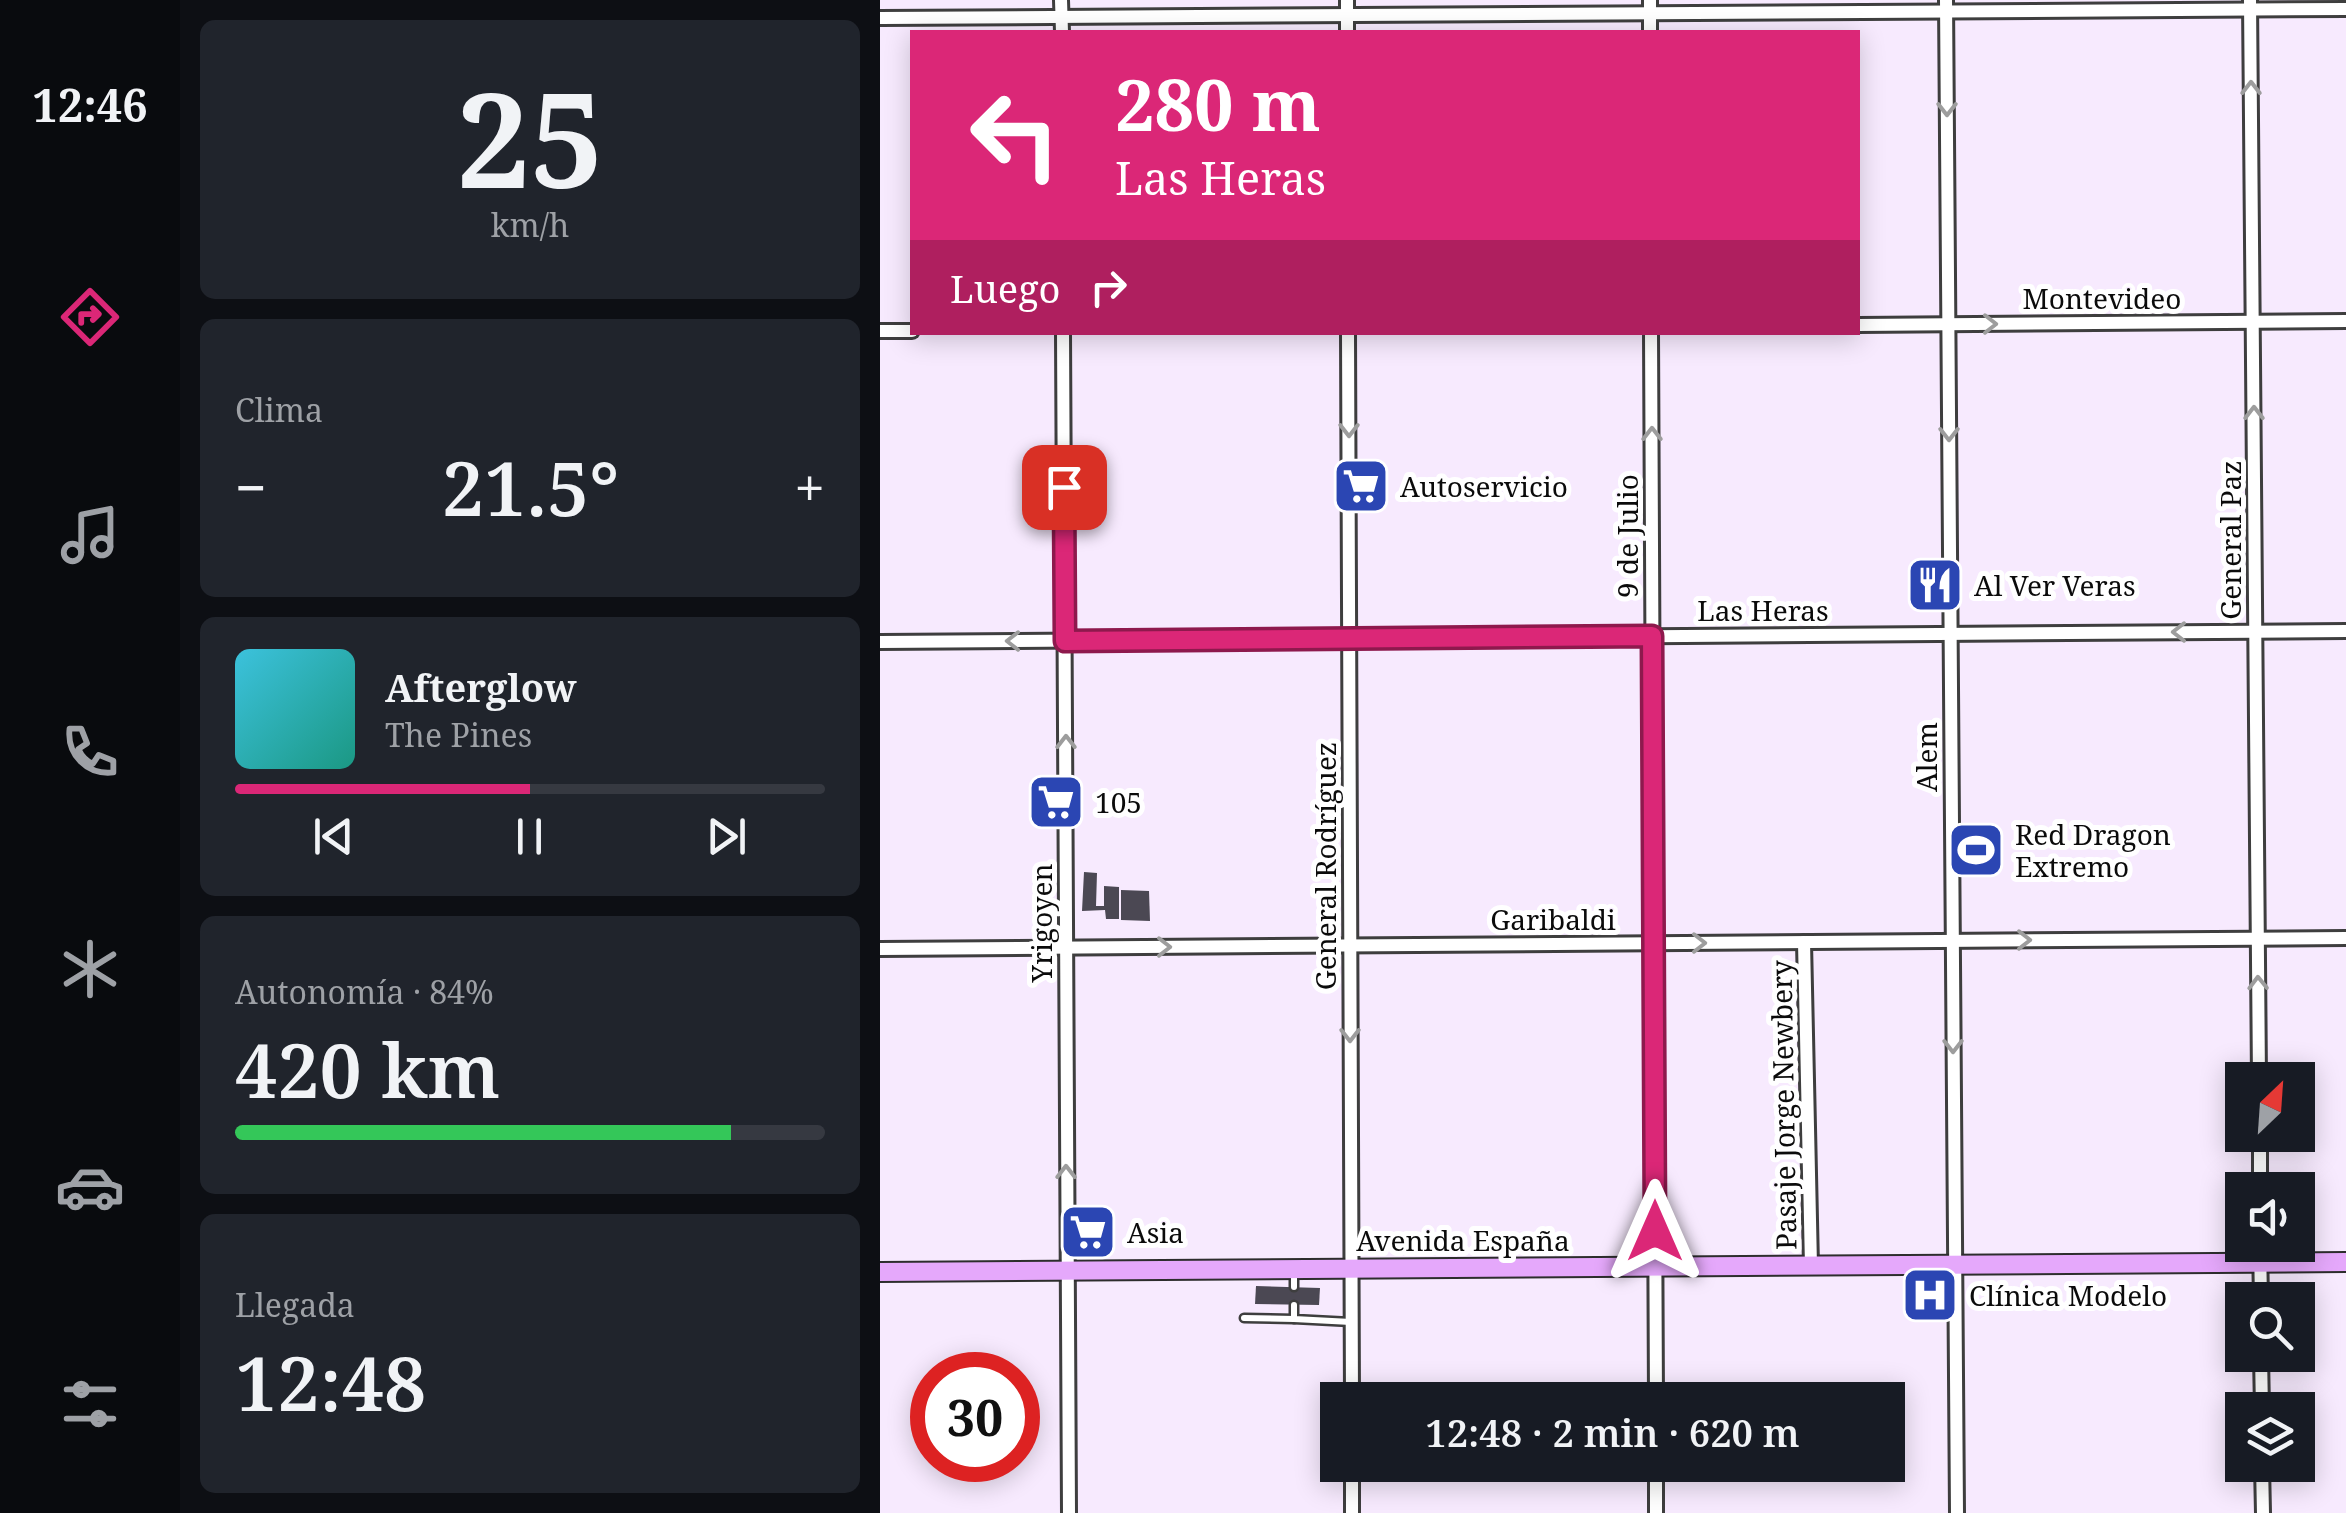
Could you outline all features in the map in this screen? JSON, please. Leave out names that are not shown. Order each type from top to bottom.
[{"type":"main road","name":"Avenida España","points":[[880,1272],[1066,1269],[1294,1278],[1351,1269],[1955,1265],[2225,1255]]},
{"type":"main road","name":"Avenida España","points":[[2315,1259],[2346,1262]]},
{"type":"street","points":[[1061,0],[1062,26]]},
{"type":"street","points":[[1347,0],[1348,30]]},
{"type":"street","points":[[880,18],[1062,26],[1650,7],[2250,5],[2346,9]]},
{"type":"street","name":"General Paz","points":[[2250,5],[2259,1062]]},
{"type":"street","name":"Alem","points":[[1946,6],[1957,1513]]},
{"type":"street","name":"Montevideo","points":[[1860,325],[2346,322]]},
{"type":"street","points":[[880,331],[910,331]]},
{"type":"street","name":"Yrigoyen","points":[[1063,335],[1069,1513]]},
{"type":"street","name":"General Rodríguez","points":[[1348,335],[1352,1382]]},
{"type":"street","name":"9 de Julio","points":[[1651,335],[1656,1382]]},
{"type":"street","name":"Las Heras","points":[[880,642],[2346,630]]},
{"type":"street","name":"Garibaldi","points":[[880,949],[2346,938]]},
{"type":"street","name":"Pasaje Jorge Newbery","points":[[1804,942],[1811,1266]]},
{"type":"street","points":[[1352,1482],[1352,1513]]},
{"type":"street","points":[[1656,1482],[1656,1513]]},
{"type":"street","points":[[2262,1482],[2262,1513]]},
{"type":"lane","points":[[1294,1304],[1294,1319]]},
{"type":"lane","points":[[1244,1318],[1351,1322]]},
{"type":"building","points":[[1084,872],[1097,873],[1096,906],[1104,906],[1104,886],[1119,887],[1119,919],[1106,919],[1105,910],[1082,911]]},
{"type":"building","points":[[1121,890],[1149,891],[1150,921],[1121,920]]},
{"type":"building","points":[[1256,1286],[1320,1288],[1319,1305],[1255,1304]]},
{"type":"place","name":"Autoservicio","points":[[1361,486]]},
{"type":"place","name":"Al Ver Veras","points":[[1935,585]]},
{"type":"place","name":"105","points":[[1056,802]]},
{"type":"place","name":"Red Dragon Extremo","points":[[1976,850]]},
{"type":"place","name":"Asia","points":[[1088,1232]]},
{"type":"place","name":"Clínica Modelo","points":[[1930,1295]]},
{"type":"route","points":[[1064,487],[1065,641],[1652,636],[1655,1231]]}]
